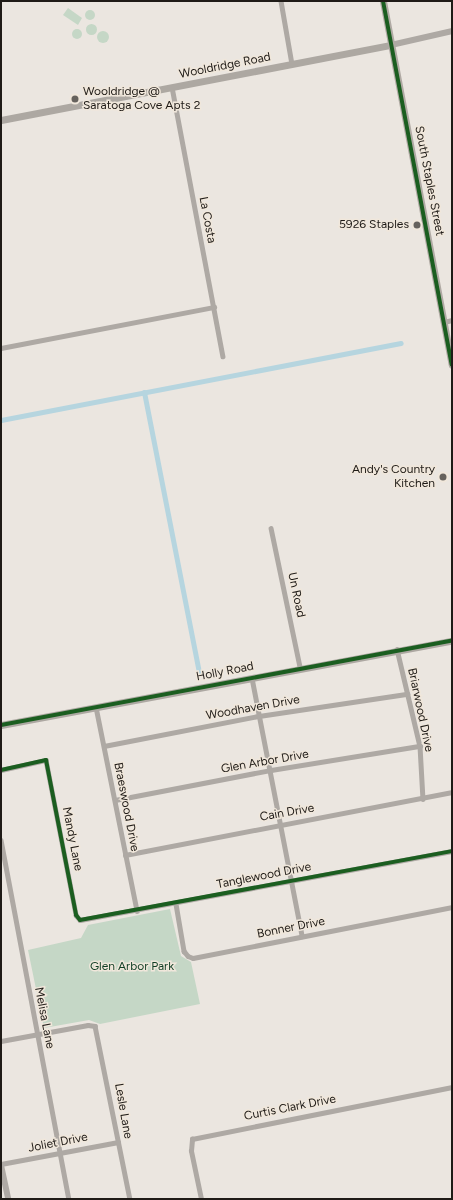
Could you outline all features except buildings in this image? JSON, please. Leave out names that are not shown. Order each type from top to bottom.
[{"type":"main road","name":"South Staples Street","points":[[384,1],[452,365]]},
{"type":"main road","name":"Wooldridge Road","points":[[1,120],[391,45]]},
{"type":"main road","name":"Holly Road","points":[[1,725],[252,678],[300,667],[397,649],[452,641]]},
{"type":"street","points":[[281,1],[292,64]]},
{"type":"street","name":"Wooldridge Road","points":[[391,45],[452,31]]},
{"type":"street","name":"La Costa","points":[[172,87],[223,356]]},
{"type":"street","points":[[1,348],[214,307]]},
{"type":"street","points":[[444,322],[452,320]]},
{"type":"street","name":"Un Road","points":[[271,528],[300,667]]},
{"type":"street","name":"Briarwood Drive","points":[[397,649],[420,746],[423,799]]},
{"type":"street","points":[[252,678],[302,936]]},
{"type":"street","name":"Woodhaven Drive","points":[[104,746],[259,716],[407,694]]},
{"type":"street","name":"Braeswood Drive","points":[[96,707],[137,911]]},
{"type":"street","name":"Glen Arbor Drive","points":[[115,800],[271,770],[420,746]]},
{"type":"street","name":"Mandy Lane","points":[[1,770],[46,760],[76,915],[80,920]]},
{"type":"street","name":"Cain Drive","points":[[125,855],[281,824],[423,799],[452,792]]},
{"type":"street","name":"Melisa Lane","points":[[1,840],[69,1199]]},
{"type":"street","name":"Tanglewood Drive","points":[[80,920],[176,904],[291,880],[452,851]]},
{"type":"street","name":"Bonner Drive","points":[[176,904],[184,951],[188,956],[193,958],[452,907]]},
{"type":"street","name":"Lesle Lane","points":[[37,1034],[88,1025],[95,1026],[130,1199]]},
{"type":"street","points":[[1,1041],[37,1034]]},
{"type":"street","name":"Curtis Clark Drive","points":[[201,1199],[191,1151],[192,1139],[452,1087]]},
{"type":"street","name":"Joliet Drive","points":[[1,1164],[118,1142]]},
{"type":"street","points":[[1,1164],[8,1199]]},
{"type":"green space","points":[[68,8],[82,18],[78,25],[63,15]]},
{"type":"green space","points":[[88,10],[92,10],[94,11],[94,19],[88,20],[85,17],[85,13]]},
{"type":"green space","points":[[91,23],[95,25],[97,29],[95,33],[91,35],[87,33],[85,29],[87,25]]},
{"type":"green space","points":[[75,29],[79,29],[81,30],[81,38],[75,39],[72,36],[72,32]]},
{"type":"green space","points":[[101,31],[105,31],[109,37],[105,43],[101,43],[97,39],[97,35]]},
{"type":"green space","name":"Glen Arbor Park","points":[[170,909],[181,956],[191,962],[200,1004],[100,1024],[89,1020],[44,1028],[28,950],[81,938],[88,925]]},
{"type":"waterway","points":[[1,420],[401,343]]},
{"type":"waterway","points":[[144,392],[199,673]]},
{"type":"cycle path","points":[[383,1],[452,365]]},
{"type":"cycle path","points":[[1,725],[452,641]]},
{"type":"cycle path","points":[[1,770],[46,760],[76,915],[80,920],[452,851]]},
{"type":"place","name":"Wooldridge @ Saratoga Cove Apts 2","points":[[75,99]]},
{"type":"place","name":"5926 Staples","points":[[417,225]]},
{"type":"place","name":"Andy's Country Kitchen","points":[[443,477]]}]
